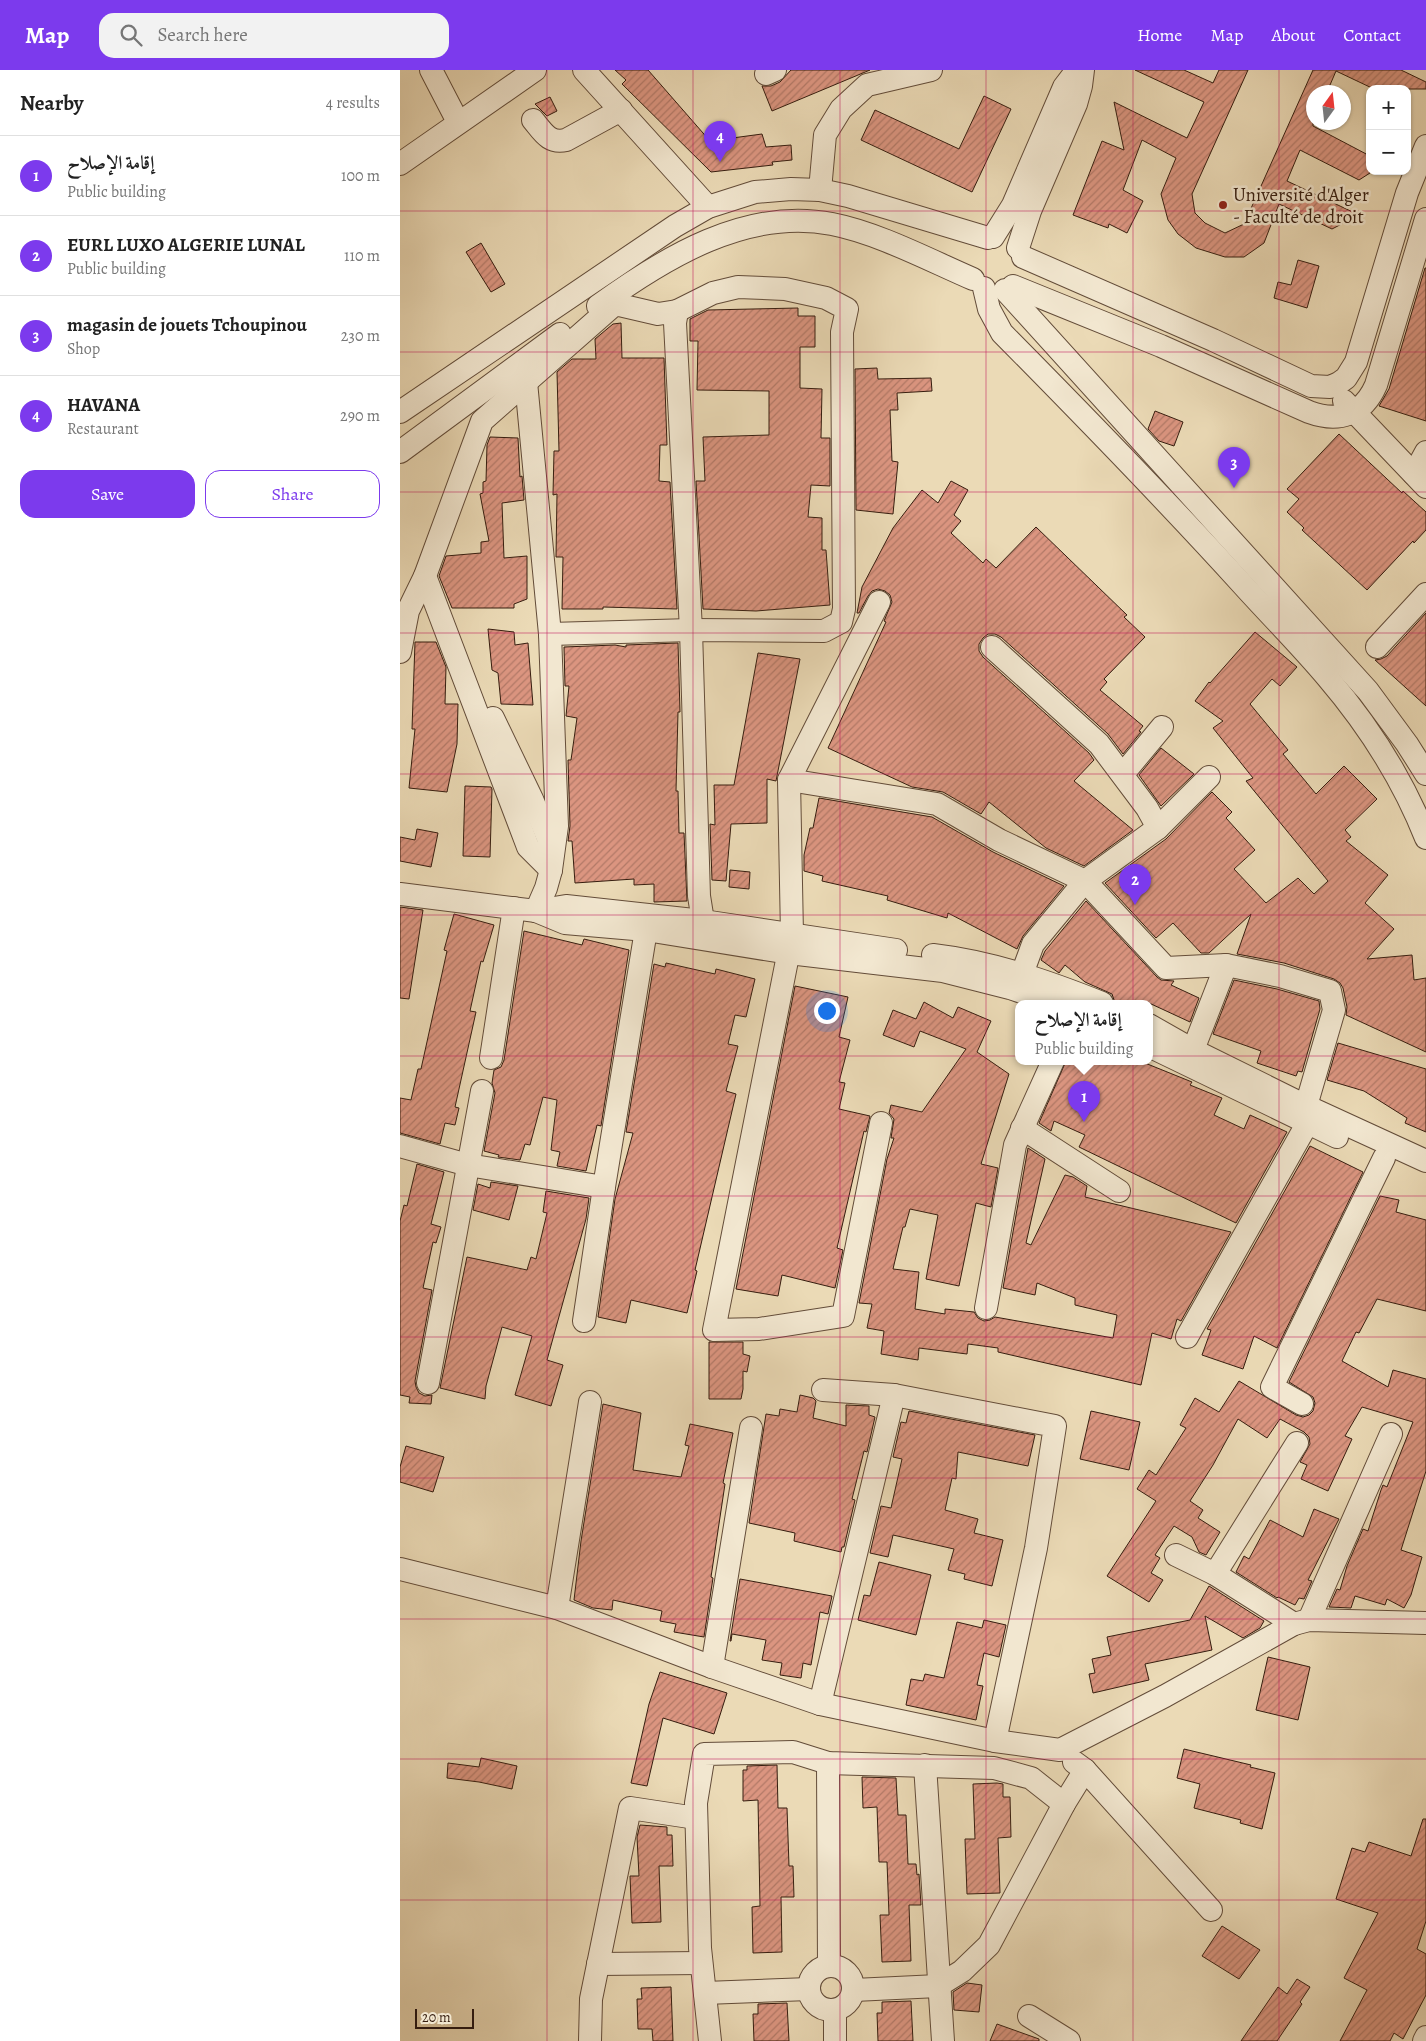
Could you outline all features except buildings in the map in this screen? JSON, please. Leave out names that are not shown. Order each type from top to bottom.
[{"type":"street","points":[[431,70],[458,122]]},
{"type":"street","points":[[400,164],[535,70]]},
{"type":"street","points":[[584,70],[708,207]]},
{"type":"street","points":[[820,190],[825,135],[841,109],[866,85],[931,70]]},
{"type":"street","points":[[1077,70],[1064,87],[1013,205],[991,238],[981,242],[971,255],[969,263],[994,286],[1351,672],[1407,744],[1426,774]]},
{"type":"street","points":[[994,286],[1021,276],[1024,264],[1020,252],[1030,211],[1076,104],[1082,86],[1083,70]]},
{"type":"street","points":[[533,120],[547,137],[559,141],[566,140],[621,110]]},
{"type":"street","points":[[400,412],[675,226],[708,207],[755,192],[790,189],[820,190],[848,196],[991,238],[1007,239],[1020,252],[1311,386],[1332,386],[1346,378],[1356,362],[1406,193],[1426,146]]},
{"type":"street","points":[[400,452],[615,294],[674,257],[715,238],[754,225],[791,220],[831,224],[866,234],[994,286],[1161,346],[1309,412],[1332,418],[1343,416],[1354,412],[1368,400],[1376,385],[1426,219]]},
{"type":"street","points":[[994,286],[989,309],[1002,333],[1164,498],[1328,678],[1376,743],[1398,778],[1416,812],[1426,838]]},
{"type":"street","points":[[400,652],[408,611],[425,576],[482,421],[615,304],[658,314],[677,311],[713,293],[738,287],[785,290],[826,298],[847,309],[842,332],[844,609],[840,622],[824,631],[691,630],[550,634]]},
{"type":"street","points":[[677,311],[675,322],[691,630],[699,896],[703,921]]},
{"type":"street","points":[[491,1058],[525,909],[546,888],[553,862],[557,826],[550,634],[526,382]]},
{"type":"street","points":[[1332,386],[1354,412],[1420,481]]},
{"type":"street","points":[[1420,481],[1426,452]]},
{"type":"street","points":[[425,576],[532,799],[553,862]]},
{"type":"street","points":[[1377,647],[1426,594]]},
{"type":"street","points":[[879,602],[789,780],[791,944],[714,1330],[759,1329],[843,1316],[881,1123]]},
{"type":"street","points":[[992,647],[1099,744],[1147,808],[1158,828]]},
{"type":"street","points":[[1123,774],[1162,727]]},
{"type":"street","points":[[1022,974],[1033,944],[1085,881],[1158,828],[1208,777]]},
{"type":"street","points":[[789,780],[937,804],[999,840],[1085,881],[1166,968],[1226,966],[1280,976],[1330,991],[1334,1010],[1307,1114],[1187,1337]]},
{"type":"street","points":[[400,894],[525,909],[566,906],[703,921],[791,944],[943,972],[1002,985],[1045,1000]]},
{"type":"street","points":[[525,909],[565,923],[949,957],[1022,974],[1086,1000]]},
{"type":"street","points":[[584,1321],[646,930]]},
{"type":"street","points":[[1193,1050],[1226,966]]},
{"type":"street","points":[[1153,1027],[1384,1158],[1426,1174]]},
{"type":"street","points":[[1153,1048],[1307,1114],[1426,1161]]},
{"type":"street","points":[[986,1308],[1011,1162],[1022,1128],[1051,1065]]},
{"type":"street","points":[[428,1383],[482,1091]]},
{"type":"street","points":[[1022,1128],[1119,1191]]},
{"type":"street","points":[[400,1146],[468,1165],[604,1187]]},
{"type":"street","points":[[1302,1404],[1272,1387],[1384,1158]]},
{"type":"street","points":[[823,1390],[894,1395],[1055,1426],[1036,1548],[996,1740]]},
{"type":"street","points":[[820,1704],[894,1395]]},
{"type":"street","points":[[557,1608],[590,1402]]},
{"type":"street","points":[[712,1667],[751,1428]]},
{"type":"street","points":[[1060,1750],[1165,1696],[1301,1622],[1391,1434]]},
{"type":"street","points":[[1215,1574],[1298,1443]]},
{"type":"street","points":[[1176,1554],[1301,1622],[1426,1624]]},
{"type":"street","points":[[400,1569],[557,1608],[712,1667],[820,1704],[996,1740],[1060,1750],[1085,1770],[1211,1910]]},
{"type":"street","points":[[710,2041],[701,1962],[696,1818],[696,1803],[704,1754],[793,1752],[828,1763],[994,1768],[1031,1778],[1064,1804]]},
{"type":"street","points":[[828,1763],[829,1966]]},
{"type":"street","points":[[924,1765],[943,2041]]},
{"type":"street","points":[[854,1990],[938,1986],[962,1971],[989,1945],[1064,1804],[1085,1770]]},
{"type":"street","points":[[590,2041],[591,1999],[630,1808],[696,1818]]},
{"type":"street","points":[[598,1964],[701,1962]]},
{"type":"street","points":[[829,1966],[839,1967],[845,1971],[853,1983],[854,1990],[848,2003],[835,2010],[820,2007],[810,1996],[809,1989],[813,1975],[818,1970],[829,1966]]},
{"type":"street","points":[[705,1993],[809,1989]]},
{"type":"street","points":[[835,2010],[835,2041]]},
{"type":"street","points":[[1029,2016],[1069,2041]]},
{"type":"street","points":[[1424,2041],[1426,2037]]},
{"type":"place","name":"HAVANA","points":[[720,162]]},
{"type":"place","name":"Université d'Alger - Faculté de droit","points":[[1223,205]]},
{"type":"place","name":"magasin de jouets Tchoupinou","points":[[1234,488]]},
{"type":"place","name":"EURL LUXO ALGERIE LUNAL","points":[[1135,905]]},
{"type":"place","name":"إقامة الإصلاح","points":[[1084,1122]]}]
